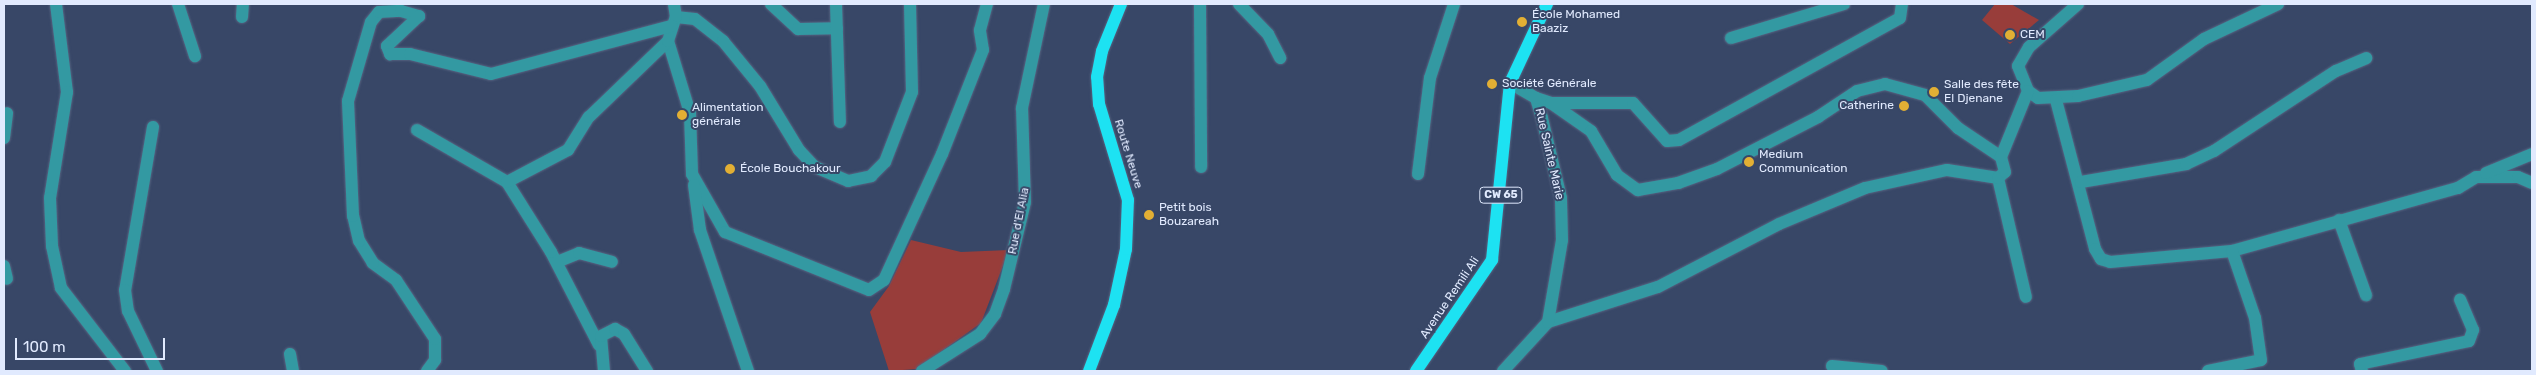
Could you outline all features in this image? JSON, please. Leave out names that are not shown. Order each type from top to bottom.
[{"type":"main road","name":"Route Neuve","points":[[1088,371],[1114,305],[1126,249],[1128,200],[1099,104],[1097,77],[1102,51],[1121,4]]},
{"type":"main road","name":"Avenue Remili Ali","points":[[1416,371],[1492,260],[1510,83],[1547,4]]},
{"type":"street","points":[[56,4],[67,92],[50,198],[52,246],[61,288],[125,371]]},
{"type":"street","points":[[178,4],[195,56]]},
{"type":"street","points":[[242,17],[243,4]]},
{"type":"street","points":[[771,4],[798,29],[837,28]]},
{"type":"street","points":[[836,4],[840,122]]},
{"type":"street","points":[[427,371],[435,360],[435,339],[396,280],[372,263],[359,241],[353,216],[348,101],[371,22],[379,12],[400,11],[419,16],[386,46],[390,54],[410,54],[491,74],[674,15],[695,19],[723,41],[760,86],[799,150],[815,166],[848,182],[871,176],[885,162],[912,92],[910,4]]},
{"type":"street","points":[[692,174],[725,232],[869,290],[884,280],[942,154],[983,50],[980,30],[987,4]]},
{"type":"street","name":"Rue d'El Alia","points":[[922,371],[980,334],[995,314],[1004,289],[1025,202],[1022,108],[1044,4]]},
{"type":"street","points":[[1200,4],[1201,166]]},
{"type":"street","points":[[1239,4],[1268,34],[1280,58]]},
{"type":"street","points":[[1418,174],[1430,78],[1454,4]]},
{"type":"street","points":[[1731,38],[1844,4]]},
{"type":"street","points":[[1551,103],[1633,103],[1667,141],[1679,140],[1900,18],[1902,4]]},
{"type":"street","points":[[2078,4],[2023,58],[2018,66],[2028,91],[2038,98],[2056,100],[2147,80],[2204,39],[2278,4]]},
{"type":"street","points":[[674,15],[668,41],[690,112],[692,174],[700,230],[748,371]]},
{"type":"street","points":[[507,182],[568,150],[590,117],[668,41]]},
{"type":"street","points":[[2081,182],[2162,171],[2186,164],[2214,151],[2336,71],[2366,58]]},
{"type":"street","name":"Rue Sainte Marie","points":[[1510,83],[1536,98],[1561,198],[1562,240],[1548,322]]},
{"type":"street","points":[[1536,98],[1551,103],[1591,131],[1617,174],[1638,190],[1678,183],[1717,169],[1818,117],[1858,91],[1885,84],[1925,96],[1958,128],[2001,157]]},
{"type":"street","points":[[1504,371],[1548,322],[1658,287],[1779,224],[1865,188],[1947,170],[1998,178],[2005,172],[2001,157],[2028,91]]},
{"type":"street","points":[[2056,100],[2081,182],[2095,248],[2101,259],[2134,261],[2232,251],[2458,188],[2476,177],[2532,154]]},
{"type":"street","points":[[4,138],[7,113]]},
{"type":"street","points":[[153,127],[125,290],[128,312],[157,371]]},
{"type":"street","points":[[417,130],[507,182],[557,262],[599,345],[604,371]]},
{"type":"street","points":[[2476,177],[2508,176],[2532,183]]},
{"type":"street","points":[[1998,178],[2026,297]]},
{"type":"street","points":[[2339,220],[2366,295]]},
{"type":"street","points":[[2208,371],[2261,360],[2255,318],[2232,251]]},
{"type":"street","points":[[557,262],[579,253],[612,262]]},
{"type":"street","points":[[4,266],[7,279]]},
{"type":"street","points":[[2362,371],[2360,364],[2469,341],[2473,330],[2460,300]]},
{"type":"street","points":[[599,345],[604,332],[615,329],[624,334],[647,371]]},
{"type":"street","points":[[290,354],[293,371]]},
{"type":"street","points":[[1832,366],[1882,371]]},
{"type":"shaded area","name":"CEM","points":[[1995,4],[2011,4],[2039,20],[2010,44],[1982,20]]},
{"type":"shaded area","points":[[911,240],[961,252],[1009,250],[981,323],[917,369],[889,371],[870,312],[889,286]]},
{"type":"place","name":"École Mohamed Baaziz","points":[[1522,22]]},
{"type":"place","name":"CEM","points":[[2010,35]]},
{"type":"place","name":"Société Générale","points":[[1492,84]]},
{"type":"place","name":"Salle des fête El Djenane","points":[[1934,92]]},
{"type":"place","name":"Catherine","points":[[1904,106]]},
{"type":"place","name":"Alimentation générale","points":[[682,115]]},
{"type":"place","name":"Medium Communication","points":[[1749,162]]},
{"type":"place","name":"École Bouchakour","points":[[730,169]]},
{"type":"place","name":"Petit bois Bouzareah","points":[[1149,215]]}]
